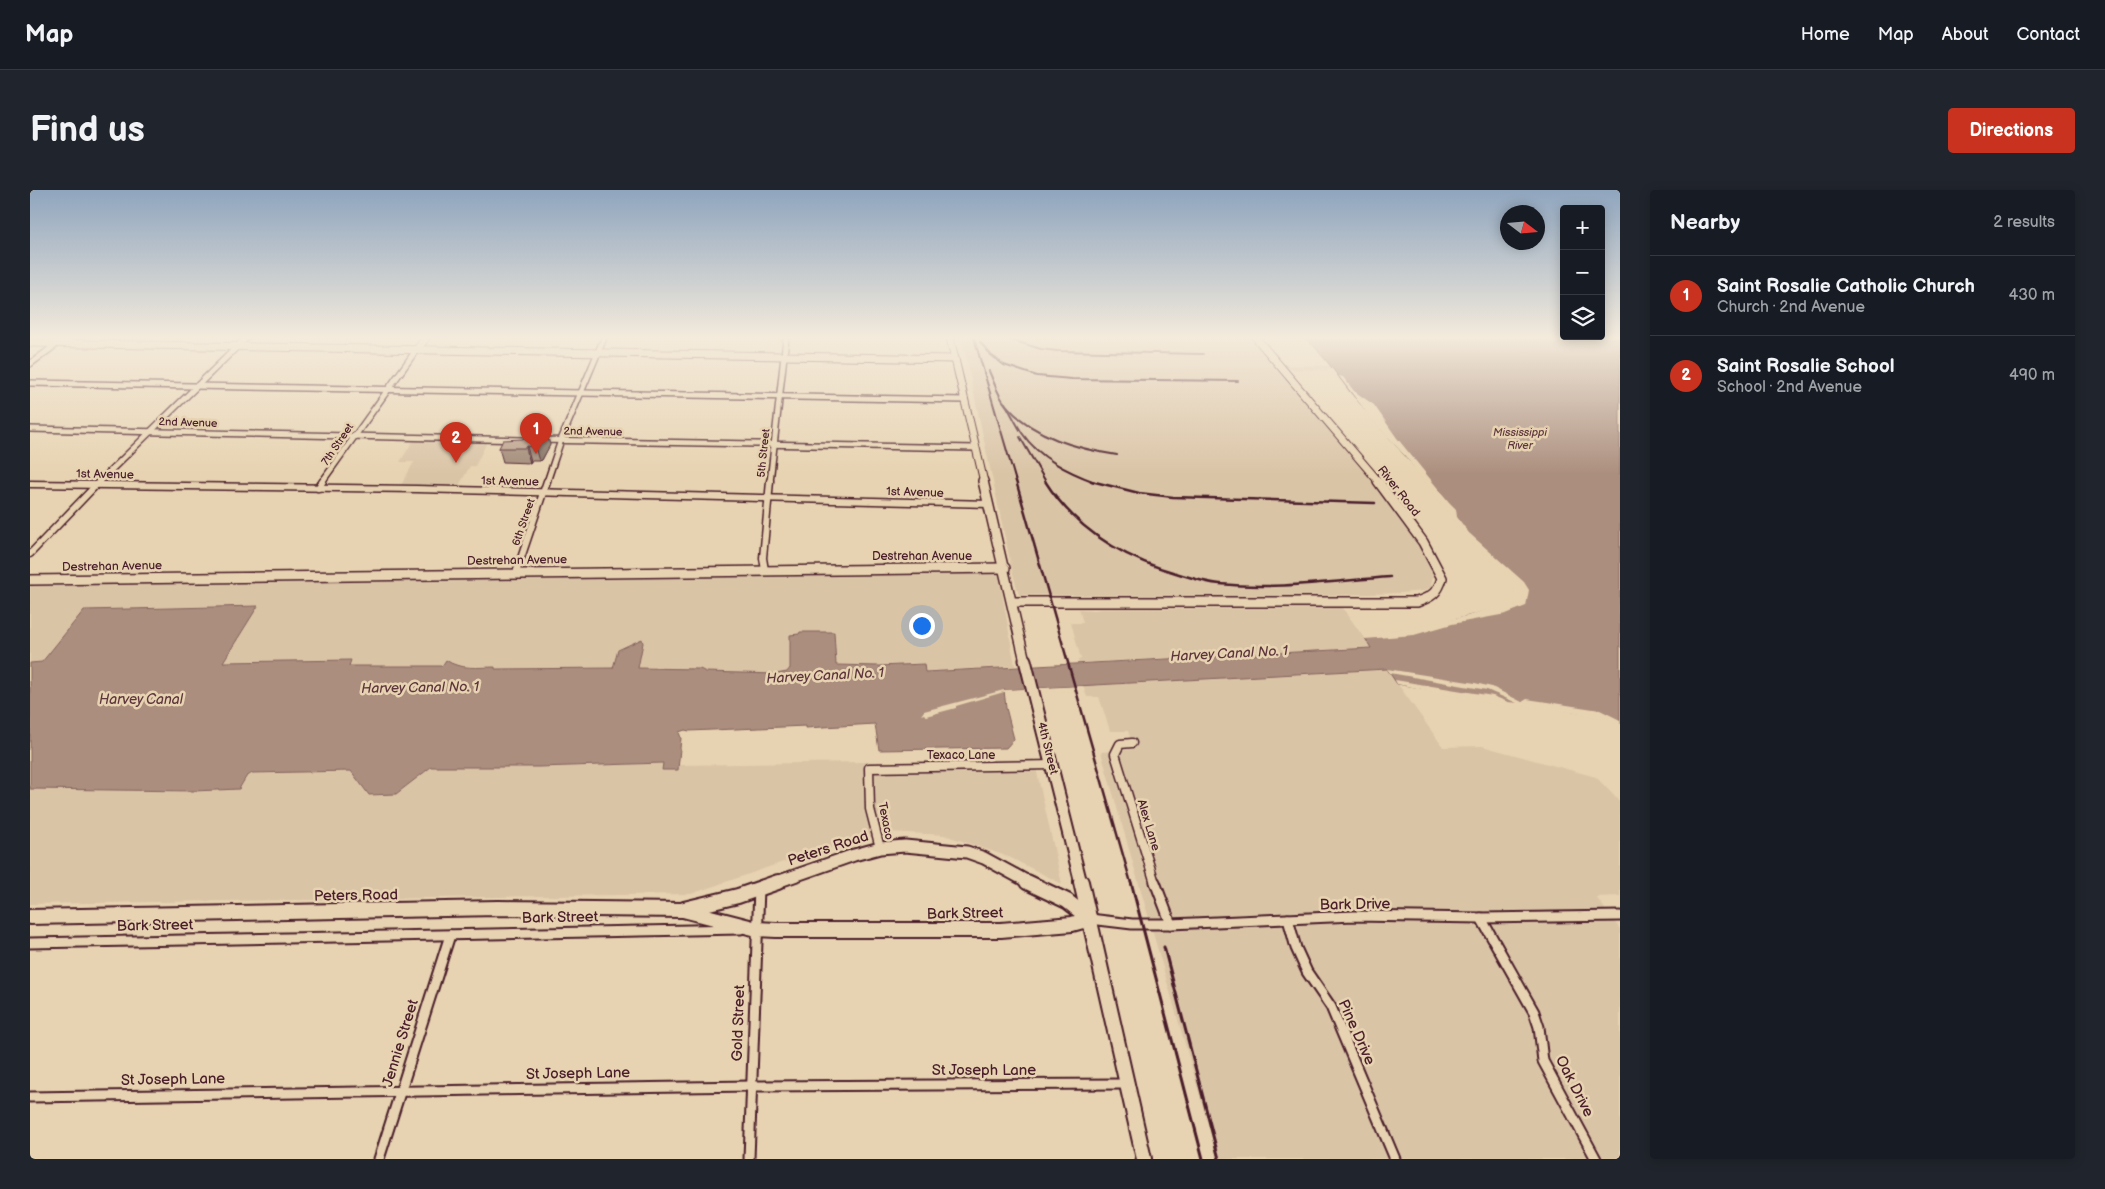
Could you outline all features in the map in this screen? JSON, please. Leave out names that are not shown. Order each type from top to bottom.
[{"type":"main road","name":"4th Street","points":[[961,383],[1025,660],[1090,918],[1144,1159]]},
{"type":"main road","name":"River Road","points":[[1012,602],[1417,602],[1431,597],[1440,589],[1442,578],[1423,542],[1388,493],[1295,383]]},
{"type":"main road","name":"Destrehan Avenue","points":[[30,580],[1005,568]]},
{"type":"main road","name":"Peters Road","points":[[683,910],[738,896],[854,855],[880,848],[905,846],[967,852],[984,858],[1013,875],[1067,901],[1090,918]]},
{"type":"main road","name":"Peters Road","points":[[30,917],[486,908],[683,910],[757,929]]},
{"type":"main road","name":"Bark Street","points":[[757,929],[1000,930],[1072,924],[1090,918]]},
{"type":"street","points":[[42,383],[965,400]]},
{"type":"street","points":[[30,554],[198,383]]},
{"type":"street","name":"7th Street","points":[[318,488],[391,383]]},
{"type":"street","name":"6th Street","points":[[516,573],[543,492],[585,383]]},
{"type":"street","name":"5th Street","points":[[765,570],[763,558],[768,498],[781,383]]},
{"type":"street","name":"2nd Avenue","points":[[30,429],[976,448]]},
{"type":"street","name":"1st Avenue","points":[[30,484],[543,492],[989,504]]},
{"type":"street","name":"Alex Lane","points":[[1132,743],[1120,744],[1115,754],[1154,878],[1171,924]]},
{"type":"street","name":"Texaco Lane","points":[[869,768],[1053,765]]},
{"type":"street","name":"Texaco","points":[[869,768],[868,788],[874,835],[880,848]]},
{"type":"street","name":"Gold Street","points":[[749,1159],[759,888]]},
{"type":"street","name":"Bark Drive","points":[[1090,918],[1132,924],[1171,924],[1354,916],[1481,918],[1620,916]]},
{"type":"street","name":"Oak Drive","points":[[1481,918],[1534,1012],[1539,1027],[1543,1061],[1596,1159]]},
{"type":"street","name":"Pine Drive","points":[[1288,919],[1296,948],[1307,972],[1331,1007],[1395,1159]]},
{"type":"street","name":"Bark Street","points":[[30,943],[757,929]]},
{"type":"street","name":"Jennie Street","points":[[379,1159],[450,935]]},
{"type":"street","name":"St Joseph Lane","points":[[30,1097],[751,1086],[1127,1084]]},
{"type":"shaded area","points":[[972,383],[1288,383],[1393,504],[1430,565],[1433,576],[1431,587],[1424,591],[1401,593],[1279,597],[1019,595]]},
{"type":"shaded area","points":[[413,441],[487,442],[475,466],[470,466],[459,486],[401,485],[414,462],[400,462]]},
{"type":"shaded area","points":[[998,570],[1015,666],[925,672],[924,664],[835,665],[834,632],[800,632],[790,668],[787,672],[776,674],[706,672],[700,669],[638,668],[643,644],[641,640],[618,650],[614,668],[494,669],[495,667],[460,666],[444,663],[442,666],[348,666],[351,660],[223,662],[257,606],[84,610],[42,662],[30,663],[30,583]]},
{"type":"shaded area","points":[[1343,608],[1371,648],[1079,663],[1078,660],[1081,659],[1071,623],[1083,623],[1079,609]]},
{"type":"shaded area","points":[[1387,669],[1443,747],[1482,746],[1596,777],[1620,802],[1620,896],[1596,897],[1620,929],[1620,1159],[1218,1159],[1101,752],[1134,749],[1128,731],[1110,731],[1099,697],[1087,697],[1083,686]]},
{"type":"shaded area","points":[[1034,759],[1062,884],[1009,857],[944,835],[888,832],[795,858],[691,894],[30,904],[30,789],[194,791],[239,789],[246,777],[252,773],[351,771],[369,795],[396,794],[431,767],[539,767],[663,763],[662,770],[678,770],[678,765]]},
{"type":"water","name":"Harvey Canal","points":[[1343,383],[1620,383],[1620,724],[1609,717],[1522,702],[1515,706],[1494,700],[1397,684],[1387,669],[1004,690],[1006,708],[1014,739],[1006,748],[879,750],[875,724],[806,728],[806,726],[685,730],[679,732],[681,738],[678,770],[662,770],[663,763],[539,767],[431,767],[396,794],[369,795],[351,771],[252,773],[246,777],[239,789],[194,791],[30,789],[30,663],[42,662],[84,610],[258,606],[223,662],[351,660],[349,666],[442,666],[446,660],[463,667],[495,667],[495,669],[613,668],[618,650],[642,639],[643,643],[638,668],[700,669],[706,672],[776,674],[787,672],[790,668],[790,635],[799,634],[800,632],[834,632],[836,665],[924,664],[925,672],[1371,648],[1363,635],[1411,632],[1518,602],[1515,578],[1473,540],[1430,485]]},
{"type":"pier","points":[[1344,383],[1348,383],[1354,391],[1374,405],[1397,438],[1456,509],[1457,517],[1469,533],[1524,582],[1529,590],[1526,606],[1506,614],[1452,624],[1414,635],[1365,639],[1361,633],[1410,629],[1467,616],[1516,600],[1513,579],[1471,541],[1405,456],[1370,417]]},
{"type":"pier","points":[[1387,669],[1492,687],[1522,702],[1527,699],[1600,710],[1620,720],[1620,726],[1608,719],[1575,712],[1523,705],[1516,708],[1397,684],[1395,680],[1493,696],[1508,702],[1517,703],[1487,690],[1390,673]]},
{"type":"pier","points":[[1083,686],[1085,690],[1004,692],[956,706],[956,708],[926,716],[924,714],[921,715],[924,711],[1004,690]]},
{"type":"building","points":[[530,431],[546,431],[535,447],[499,448],[503,440],[522,439],[527,437]]},
{"type":"railway","points":[[987,383],[1016,482]]},
{"type":"railway","points":[[994,383],[1006,405]]},
{"type":"railway","points":[[1006,405],[1029,425],[1057,440],[1117,455]]},
{"type":"railway","points":[[1006,405],[1022,433],[1045,457],[1065,469],[1095,482]]},
{"type":"railway","points":[[1020,437],[1046,482]]},
{"type":"railway","points":[[1016,481],[1131,883]]},
{"type":"railway","points":[[1045,481],[1071,514],[1103,540],[1121,551],[1159,568],[1199,580],[1220,584],[1262,586],[1390,577]]},
{"type":"railway","points":[[1091,481],[1095,482]]},
{"type":"railway","points":[[1095,482],[1139,493],[1173,497],[1375,503]]},
{"type":"railway","points":[[1131,882],[1203,1159]]},
{"type":"railway","points":[[1164,947],[1219,1159]]},
{"type":"place","name":"Saint Rosalie Catholic Church","points":[[536,454]]},
{"type":"place","name":"Saint Rosalie School","points":[[456,463]]},
{"type":"water label","name":"Mississippi River","points":[[1520,438]]},
{"type":"water label","name":"Harvey Canal No. 1","points":[[1229,653]]},
{"type":"water label","name":"Harvey Canal No. 1","points":[[825,675]]},
{"type":"water label","name":"Harvey Canal No. 1","points":[[420,687]]}]
